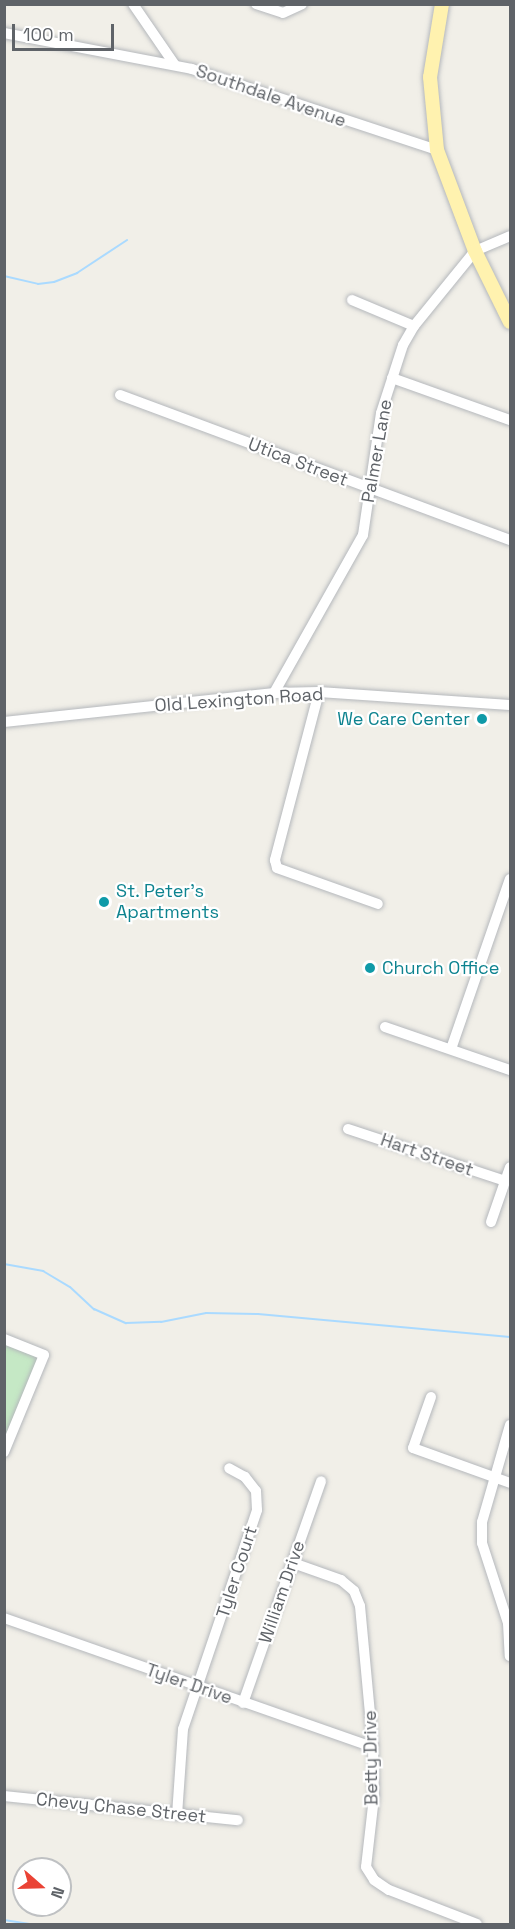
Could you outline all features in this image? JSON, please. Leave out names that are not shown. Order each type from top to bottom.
[{"type":"main road","points":[[442,4],[430,77],[437,150],[475,251],[510,322]]},
{"type":"street","name":"Southdale Avenue","points":[[133,4],[175,65],[437,150]]},
{"type":"street","points":[[256,4],[283,13],[302,4]]},
{"type":"street","points":[[4,33],[175,65]]},
{"type":"street","name":"Palmer Lane","points":[[274,693],[358,547],[381,413],[392,378],[414,326],[475,251],[510,236]]},
{"type":"street","points":[[352,300],[414,326]]},
{"type":"street","points":[[392,378],[510,420]]},
{"type":"street","name":"Utica Street","points":[[120,395],[369,490],[510,540]]},
{"type":"street","points":[[319,692],[275,860],[277,868],[378,904]]},
{"type":"street","name":"Old Lexington Road","points":[[4,722],[274,693],[319,692],[510,705]]},
{"type":"street","points":[[451,1049],[510,878]]},
{"type":"street","points":[[385,1027],[510,1070]]},
{"type":"street","name":"Hart Street","points":[[348,1129],[505,1181]]},
{"type":"street","points":[[491,1222],[510,1167]]},
{"type":"street","points":[[4,1339],[44,1355],[4,1452]]},
{"type":"street","points":[[431,1397],[413,1448],[510,1483]]},
{"type":"street","points":[[510,1425],[492,1476],[482,1522],[482,1543],[509,1623],[510,1656]]},
{"type":"street","name":"Tyler Court","points":[[177,1815],[183,1730],[257,1510],[256,1491],[245,1477],[229,1468]]},
{"type":"street","name":"William Drive","points":[[243,1703],[321,1481]]},
{"type":"street","name":"Betty Drive","points":[[293,1563],[341,1580],[354,1591],[360,1606],[373,1747],[374,1797],[366,1867],[374,1881],[388,1890],[477,1924]]},
{"type":"street","name":"Tyler Drive","points":[[4,1618],[373,1747]]},
{"type":"street","name":"Chevy Chase Street","points":[[4,1796],[238,1820]]},
{"type":"green space","points":[[5,1339],[44,1355],[5,1452]]},
{"type":"waterway","points":[[4,276],[38,284],[54,282],[77,273],[127,240]]},
{"type":"waterway","points":[[4,1264],[43,1271],[70,1287],[94,1309],[126,1323],[161,1322],[206,1313],[258,1314],[510,1337]]},
{"type":"waterway","points":[[4,1920],[30,1924]]},
{"type":"place","name":"We Care Center","points":[[482,719]]},
{"type":"place","name":"St. Peter's Apartments","points":[[104,902]]},
{"type":"place","name":"Church Office","points":[[370,968]]}]
